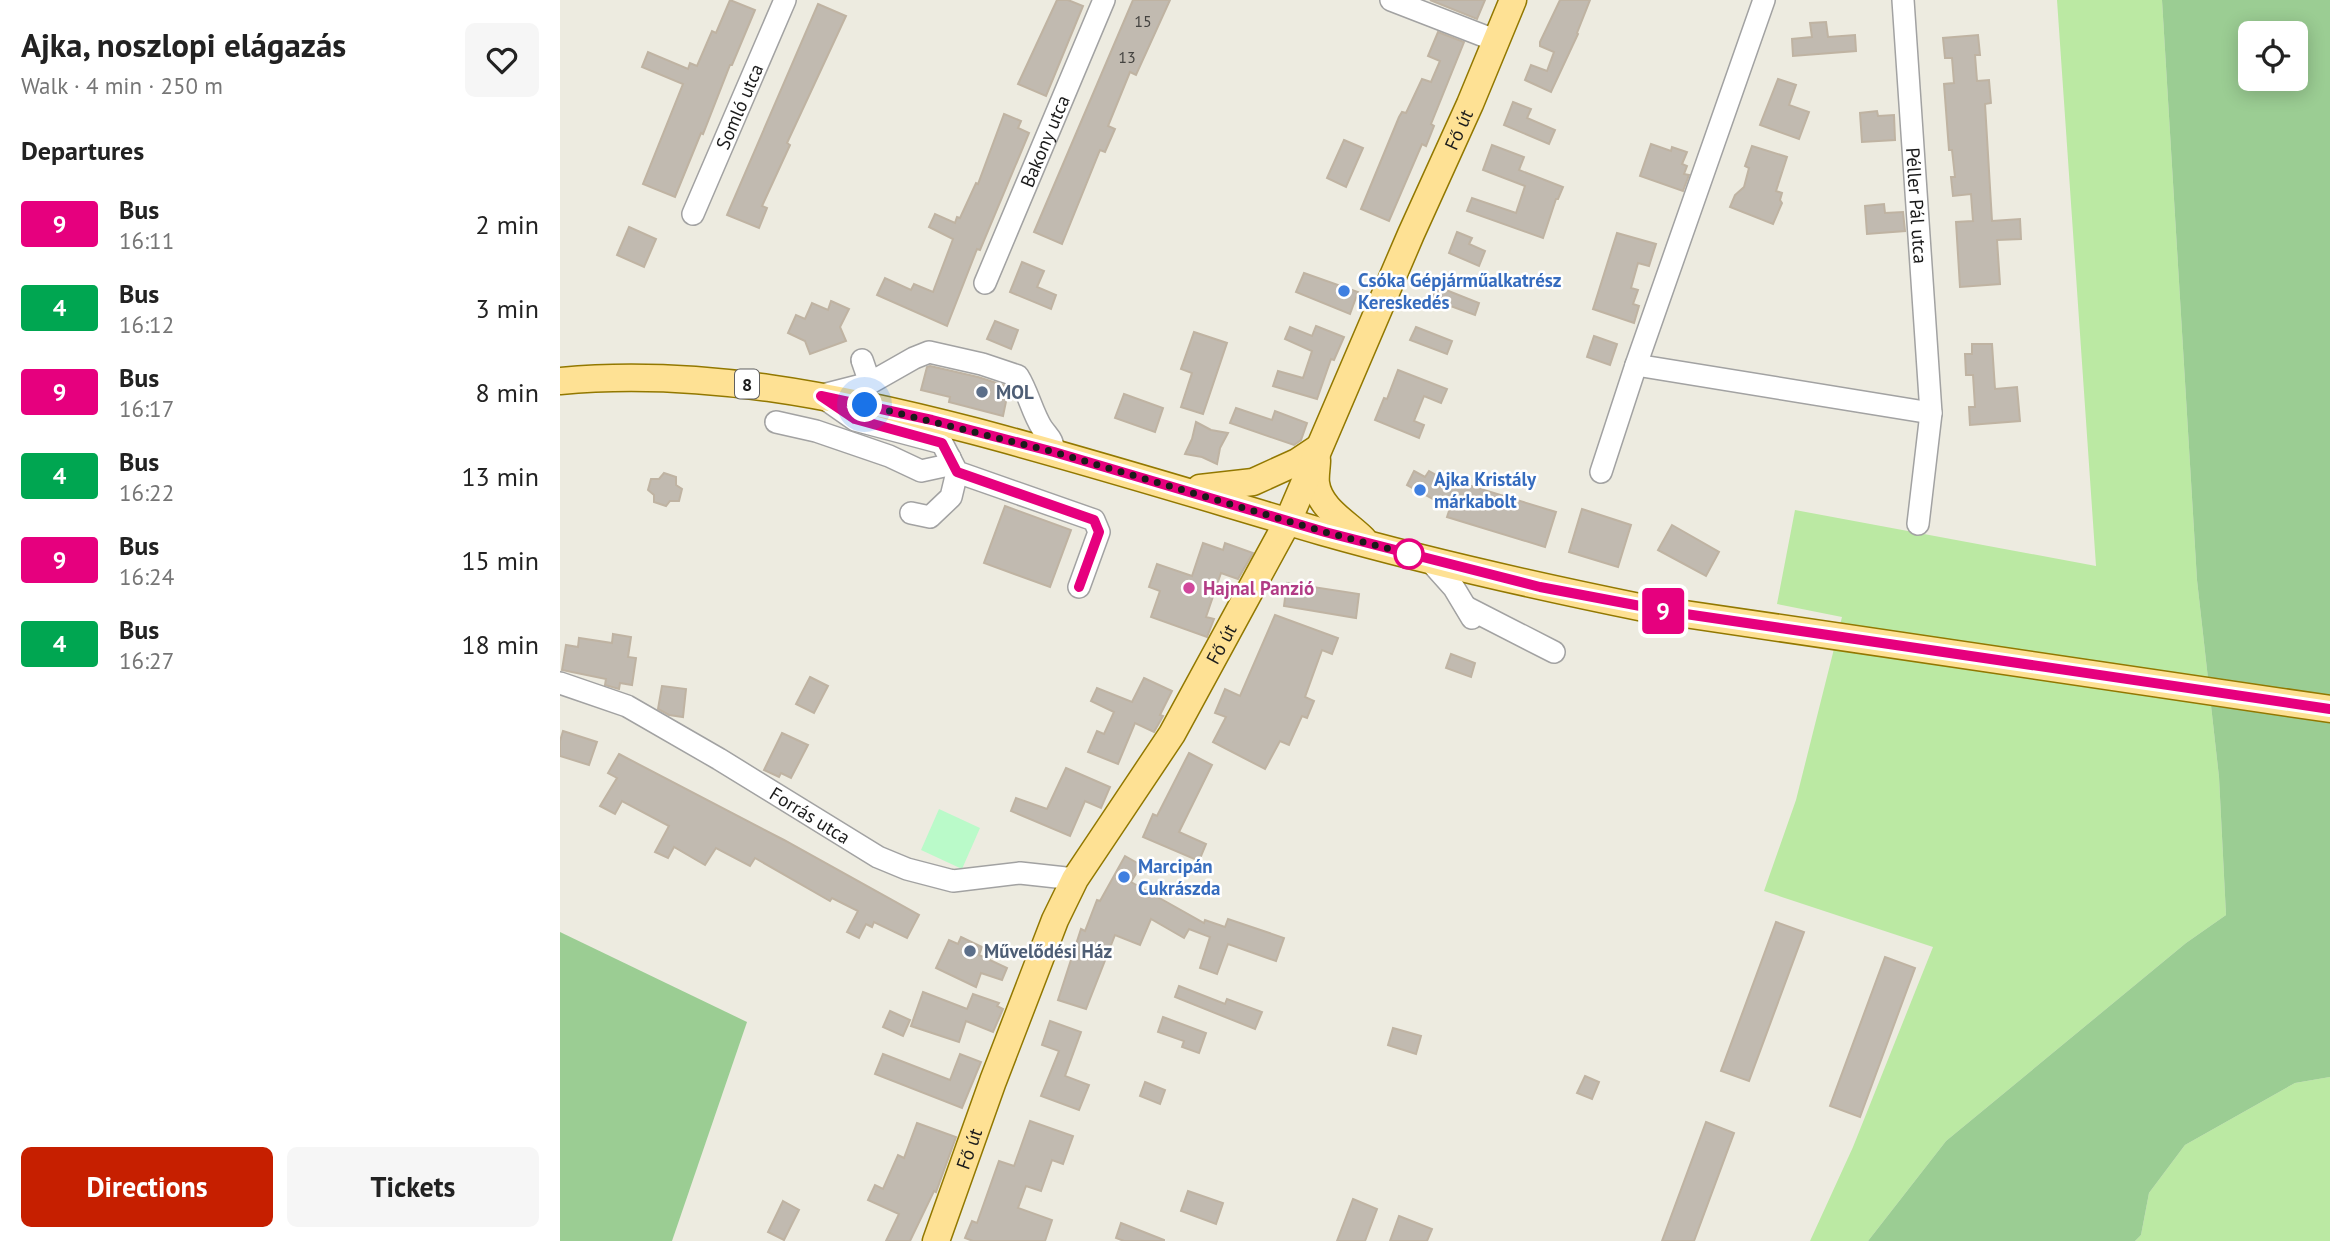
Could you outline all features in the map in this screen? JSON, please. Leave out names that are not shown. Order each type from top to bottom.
[{"type":"main road","name":"Fő út","points":[[936,1241],[1055,920],[1076,879],[1172,734],[1287,521],[1513,0]]},
{"type":"main road","name":"8","points":[[560,381],[647,379],[734,382],[821,396],[932,420],[1054,452],[1287,521],[1540,587],[1658,610],[2330,709]]},
{"type":"main road","points":[[1190,491],[1206,486],[1253,482],[1297,462],[1318,448]]},
{"type":"main road","points":[[1318,448],[1315,485],[1334,515],[1367,542]]},
{"type":"street","name":"Somló utca","points":[[693,214],[786,0]]},
{"type":"street","name":"Bakony utca","points":[[985,283],[1104,0]]},
{"type":"street","points":[[1391,0],[1497,41]]},
{"type":"street","points":[[1601,472],[1765,0]]},
{"type":"street","name":"Péller Pál utca","points":[[1903,0],[1931,413],[1918,524]]},
{"type":"street","points":[[821,396],[870,383],[929,352],[1018,376],[1028,392],[1042,428],[1052,438],[1054,452]]},
{"type":"street","points":[[862,360],[870,383]]},
{"type":"street","points":[[1636,365],[1931,413]]},
{"type":"street","points":[[821,396],[855,419],[942,443],[953,465],[951,497],[930,517],[911,513]]},
{"type":"street","points":[[776,422],[816,431],[889,456],[921,471],[953,465],[1094,520],[1099,532],[1079,587]]},
{"type":"street","points":[[1428,559],[1454,588],[1469,613],[1554,652]]},
{"type":"street","name":"Forrás utca","points":[[560,683],[627,706],[878,857],[907,869],[953,881],[1020,873],[1076,879]]},
{"type":"green space","points":[[2057,0],[2162,0],[2197,580],[2219,777],[2226,915],[2186,943],[1946,1141],[1868,1241],[1810,1241],[1853,1147],[1933,947],[1764,891],[1796,800],[1842,617],[1777,604],[1795,510],[2096,566]]},
{"type":"green space","points":[[2162,0],[2330,0],[2330,1077],[2295,1083],[2185,1145],[2149,1193],[2141,1235],[2135,1241],[1868,1241],[1946,1141],[2186,943],[2226,915],[2219,777],[2197,580]]},
{"type":"green space","points":[[939,809],[980,828],[962,869],[921,850]]},
{"type":"green space","points":[[560,932],[747,1022],[672,1241],[560,1241]]},
{"type":"green space","points":[[2330,1077],[2330,1241],[2135,1241],[2141,1235],[2149,1193],[2185,1145],[2295,1083]]},
{"type":"building","points":[[730,0],[755,10],[675,197],[643,184],[683,84],[642,67],[648,52],[688,69],[690,63],[697,66],[712,31],[716,33]]},
{"type":"building","points":[[1057,0],[1068,0],[1083,6],[1046,96],[1018,84]]},
{"type":"building","points":[[1133,0],[1170,0],[1136,75],[1130,72],[1108,126],[1115,129],[1105,152],[1100,150],[1062,244],[1034,232]]},
{"type":"building","points":[[1430,0],[1485,0],[1477,19]]},
{"type":"building","points":[[1560,0],[1590,0],[1578,34],[1551,92],[1525,80],[1531,65],[1547,71],[1554,52],[1540,46],[1540,42]]},
{"type":"building","points":[[818,4],[846,16],[787,143],[790,145],[762,206],[767,208],[759,228],[727,215]]},
{"type":"building","points":[[1826,22],[1828,37],[1855,35],[1856,51],[1793,56],[1792,39],[1812,37],[1810,23]]},
{"type":"building","points":[[1438,32],[1464,42],[1431,124],[1434,126],[1426,146],[1422,144],[1389,221],[1361,209],[1399,117],[1402,112],[1406,113],[1422,79],[1431,82],[1440,61],[1428,56]]},
{"type":"building","points":[[1978,35],[1980,55],[1975,55],[1977,81],[1989,80],[1991,103],[1985,104],[1992,221],[2020,219],[2021,239],[1997,240],[2000,284],[1960,287],[1956,222],[1973,221],[1971,194],[1953,196],[1951,177],[1955,177],[1952,150],[1949,150],[1944,84],[1954,83],[1952,58],[1945,58],[1943,38]]},
{"type":"building","points":[[1778,79],[1796,85],[1789,105],[1809,112],[1799,139],[1760,125]]},
{"type":"building","points":[[1513,102],[1531,109],[1527,118],[1555,130],[1549,144],[1504,125]]},
{"type":"building","points":[[1877,111],[1878,116],[1894,115],[1895,140],[1862,142],[1860,113]]},
{"type":"building","points":[[1004,114],[1021,121],[1018,128],[1029,133],[980,250],[977,249],[947,326],[877,295],[885,278],[911,290],[914,284],[933,292],[953,239],[929,227],[935,214],[955,223],[957,217],[960,218],[976,183],[978,184]]},
{"type":"building","points":[[1344,140],[1363,148],[1346,187],[1327,178]]},
{"type":"building","points":[[1651,144],[1671,151],[1672,147],[1687,152],[1682,164],[1687,166],[1684,174],[1689,175],[1683,191],[1640,176]]},
{"type":"building","points":[[1492,145],[1524,157],[1519,170],[1563,187],[1556,199],[1543,238],[1467,211],[1472,198],[1516,213],[1525,186],[1483,170]]},
{"type":"building","points":[[1752,146],[1787,157],[1776,191],[1782,193],[1782,203],[1773,224],[1730,207],[1735,195],[1744,187],[1749,168],[1745,166]]},
{"type":"building","points":[[1884,204],[1885,213],[1903,212],[1905,231],[1867,234],[1865,206]]},
{"type":"building","points":[[629,227],[656,239],[644,267],[617,255]]},
{"type":"building","points":[[1457,232],[1472,238],[1469,244],[1485,251],[1479,266],[1449,253]]},
{"type":"building","points":[[1617,233],[1656,244],[1649,266],[1638,263],[1631,288],[1638,290],[1633,304],[1639,306],[1634,323],[1593,309]]},
{"type":"building","points":[[1022,262],[1044,271],[1037,287],[1056,295],[1051,309],[1010,292]]},
{"type":"building","points":[[1304,273],[1358,292],[1350,314],[1296,292]]},
{"type":"building","points":[[1436,286],[1479,303],[1475,315],[1431,299]]},
{"type":"building","points":[[831,301],[849,309],[840,327],[846,341],[810,354],[805,341],[788,333],[796,315],[805,319],[812,303],[828,310]]},
{"type":"building","points":[[995,321],[1018,330],[1011,349],[987,339]]},
{"type":"building","points":[[1316,326],[1344,337],[1334,360],[1331,359],[1317,399],[1273,386],[1278,371],[1303,378],[1312,351],[1285,339],[1290,327],[1312,336]]},
{"type":"building","points":[[1416,327],[1452,341],[1447,354],[1410,340]]},
{"type":"building","points":[[1194,332],[1227,343],[1203,414],[1181,407],[1192,373],[1181,369]]},
{"type":"building","points":[[1594,336],[1617,344],[1610,365],[1587,357]]},
{"type":"building","points":[[1972,344],[1992,344],[1995,389],[2017,387],[2020,421],[1970,425],[1969,407],[1975,407],[1973,375],[1966,375],[1965,354],[1972,354]]},
{"type":"building","points":[[927,367],[1009,387],[1003,416],[949,402],[950,397],[921,390]]},
{"type":"building","points":[[1398,370],[1447,389],[1441,403],[1424,396],[1414,421],[1424,425],[1419,438],[1375,420],[1384,398],[1387,399]]},
{"type":"building","points":[[1124,394],[1163,408],[1155,432],[1115,418]]},
{"type":"building","points":[[1236,408],[1272,420],[1275,411],[1307,423],[1301,440],[1294,445],[1230,423]]},
{"type":"building","points":[[1196,422],[1211,430],[1228,433],[1220,448],[1217,464],[1202,457],[1185,454]]},
{"type":"building","points":[[1414,471],[1425,477],[1429,471],[1456,486],[1458,482],[1556,512],[1545,547],[1447,517],[1450,508],[1407,485]]},
{"type":"building","points":[[664,473],[676,477],[676,485],[682,489],[679,501],[670,501],[666,506],[654,502],[654,495],[648,490],[651,479],[659,479]]},
{"type":"building","points":[[1005,506],[1071,530],[1050,587],[984,563]]},
{"type":"building","points":[[1582,509],[1631,525],[1618,567],[1569,552]]},
{"type":"building","points":[[1672,525],[1719,552],[1706,576],[1658,550]]},
{"type":"building","points":[[1203,543],[1223,550],[1225,543],[1253,553],[1238,579],[1221,573],[1206,617],[1214,619],[1207,637],[1151,617],[1160,591],[1149,587],[1157,564],[1192,576]]},
{"type":"building","points":[[1287,583],[1359,594],[1356,618],[1284,606]]},
{"type":"building","points":[[1275,615],[1338,638],[1332,654],[1322,650],[1305,697],[1314,701],[1307,718],[1302,716],[1289,745],[1280,741],[1265,769],[1213,742],[1226,717],[1215,713],[1225,689],[1240,696]]},
{"type":"building","points":[[613,634],[631,637],[628,657],[636,658],[632,685],[620,683],[619,689],[605,685],[606,679],[562,670],[566,645],[578,647],[579,638],[612,643]]},
{"type":"building","points":[[1451,654],[1475,663],[1471,677],[1446,668]]},
{"type":"building","points":[[810,677],[828,686],[814,713],[796,704]]},
{"type":"building","points":[[1144,678],[1172,691],[1154,732],[1135,723],[1118,764],[1088,752],[1097,731],[1104,734],[1114,712],[1091,701],[1097,688],[1132,702]]},
{"type":"building","points":[[662,686],[686,689],[683,717],[669,715],[658,709]]},
{"type":"building","points":[[563,731],[597,742],[589,765],[560,756]]},
{"type":"building","points":[[782,733],[808,745],[791,778],[781,773],[779,777],[764,770]]},
{"type":"building","points":[[1189,753],[1212,765],[1179,832],[1206,844],[1199,861],[1143,837],[1153,814],[1157,816]]},
{"type":"building","points":[[619,754],[784,840],[919,915],[907,938],[874,922],[872,927],[866,924],[859,938],[847,932],[858,911],[832,898],[830,901],[755,858],[750,866],[716,848],[705,865],[674,847],[668,858],[655,852],[669,826],[622,801],[615,814],[600,806],[617,778],[608,773]]},
{"type":"building","points":[[1066,768],[1110,787],[1101,808],[1085,801],[1070,836],[1011,811],[1016,798],[1047,809]]},
{"type":"building","points":[[1125,856],[1141,865],[1131,882],[1204,923],[1205,920],[1225,927],[1228,919],[1284,938],[1276,961],[1228,944],[1217,974],[1200,968],[1210,937],[1189,929],[1184,938],[1151,919],[1140,945],[1115,935],[1086,1009],[1058,1000],[1081,929],[1085,931],[1097,900],[1100,901]]},
{"type":"building","points":[[1776,922],[1804,932],[1749,1081],[1721,1071]]},
{"type":"building","points":[[961,937],[982,947],[979,955],[1007,968],[1002,980],[981,973],[976,987],[936,968],[949,940],[958,944]]},
{"type":"building","points":[[1885,957],[1915,968],[1860,1117],[1830,1106]]},
{"type":"building","points":[[1179,986],[1225,1004],[1227,999],[1262,1012],[1255,1029],[1175,997]]},
{"type":"building","points":[[923,992],[967,1009],[973,994],[999,1003],[997,1006],[1003,1009],[993,1032],[966,1021],[959,1042],[911,1026]]},
{"type":"building","points":[[890,1011],[910,1020],[903,1036],[883,1027]]},
{"type":"building","points":[[1163,1017],[1206,1033],[1199,1053],[1182,1047],[1184,1041],[1158,1032]]},
{"type":"building","points":[[1050,1021],[1081,1032],[1065,1076],[1089,1085],[1079,1110],[1041,1096],[1059,1051],[1042,1045]]},
{"type":"building","points":[[1393,1028],[1421,1036],[1416,1054],[1388,1045]]},
{"type":"building","points":[[883,1054],[950,1080],[960,1054],[981,1062],[962,1108],[875,1074]]},
{"type":"building","points":[[1585,1076],[1599,1082],[1592,1099],[1577,1093]]},
{"type":"building","points":[[1145,1082],[1165,1090],[1160,1104],[1140,1096]]},
{"type":"building","points":[[1030,1121],[1073,1136],[1063,1164],[1052,1160],[1041,1191],[1026,1186],[1018,1208],[1052,1220],[1045,1241],[973,1241],[965,1238],[972,1221],[977,1223],[999,1161],[1014,1166]]},
{"type":"building","points":[[1706,1122],[1734,1133],[1694,1241],[1662,1241]]},
{"type":"building","points":[[917,1123],[956,1137],[936,1192],[934,1191],[910,1241],[886,1241],[899,1214],[868,1200],[875,1185],[883,1189],[898,1155],[904,1158]]},
{"type":"building","points":[[1188,1191],[1223,1203],[1216,1224],[1181,1211]]},
{"type":"building","points":[[1353,1199],[1377,1209],[1365,1241],[1337,1241]]},
{"type":"building","points":[[783,1201],[799,1210],[784,1240],[768,1232]]},
{"type":"building","points":[[1399,1216],[1432,1229],[1427,1241],[1390,1241]]},
{"type":"building","points":[[1121,1223],[1164,1241],[1124,1241],[1116,1238]]},
{"type":"bus line","name":"9","points":[[1079,587],[1099,532],[1094,520],[957,472],[942,443],[855,419],[821,396],[932,420],[1054,452],[1325,532],[1540,587],[1644,608],[2330,709]]},
{"type":"place","name":"Csóka Gépjárműalkatrész Kereskedés","points":[[1344,291]]},
{"type":"place","name":"MOL","points":[[982,392]]},
{"type":"place","name":"Ajka Kristály márkabolt","points":[[1420,490]]},
{"type":"place","name":"Hajnal Panzió","points":[[1189,588]]},
{"type":"place","name":"Marcipán Cukrászda","points":[[1124,877]]},
{"type":"place","name":"Művelődési Ház","points":[[970,951]]},
{"type":"route","points":[[865,405],[1054,452],[1409,554]]}]
